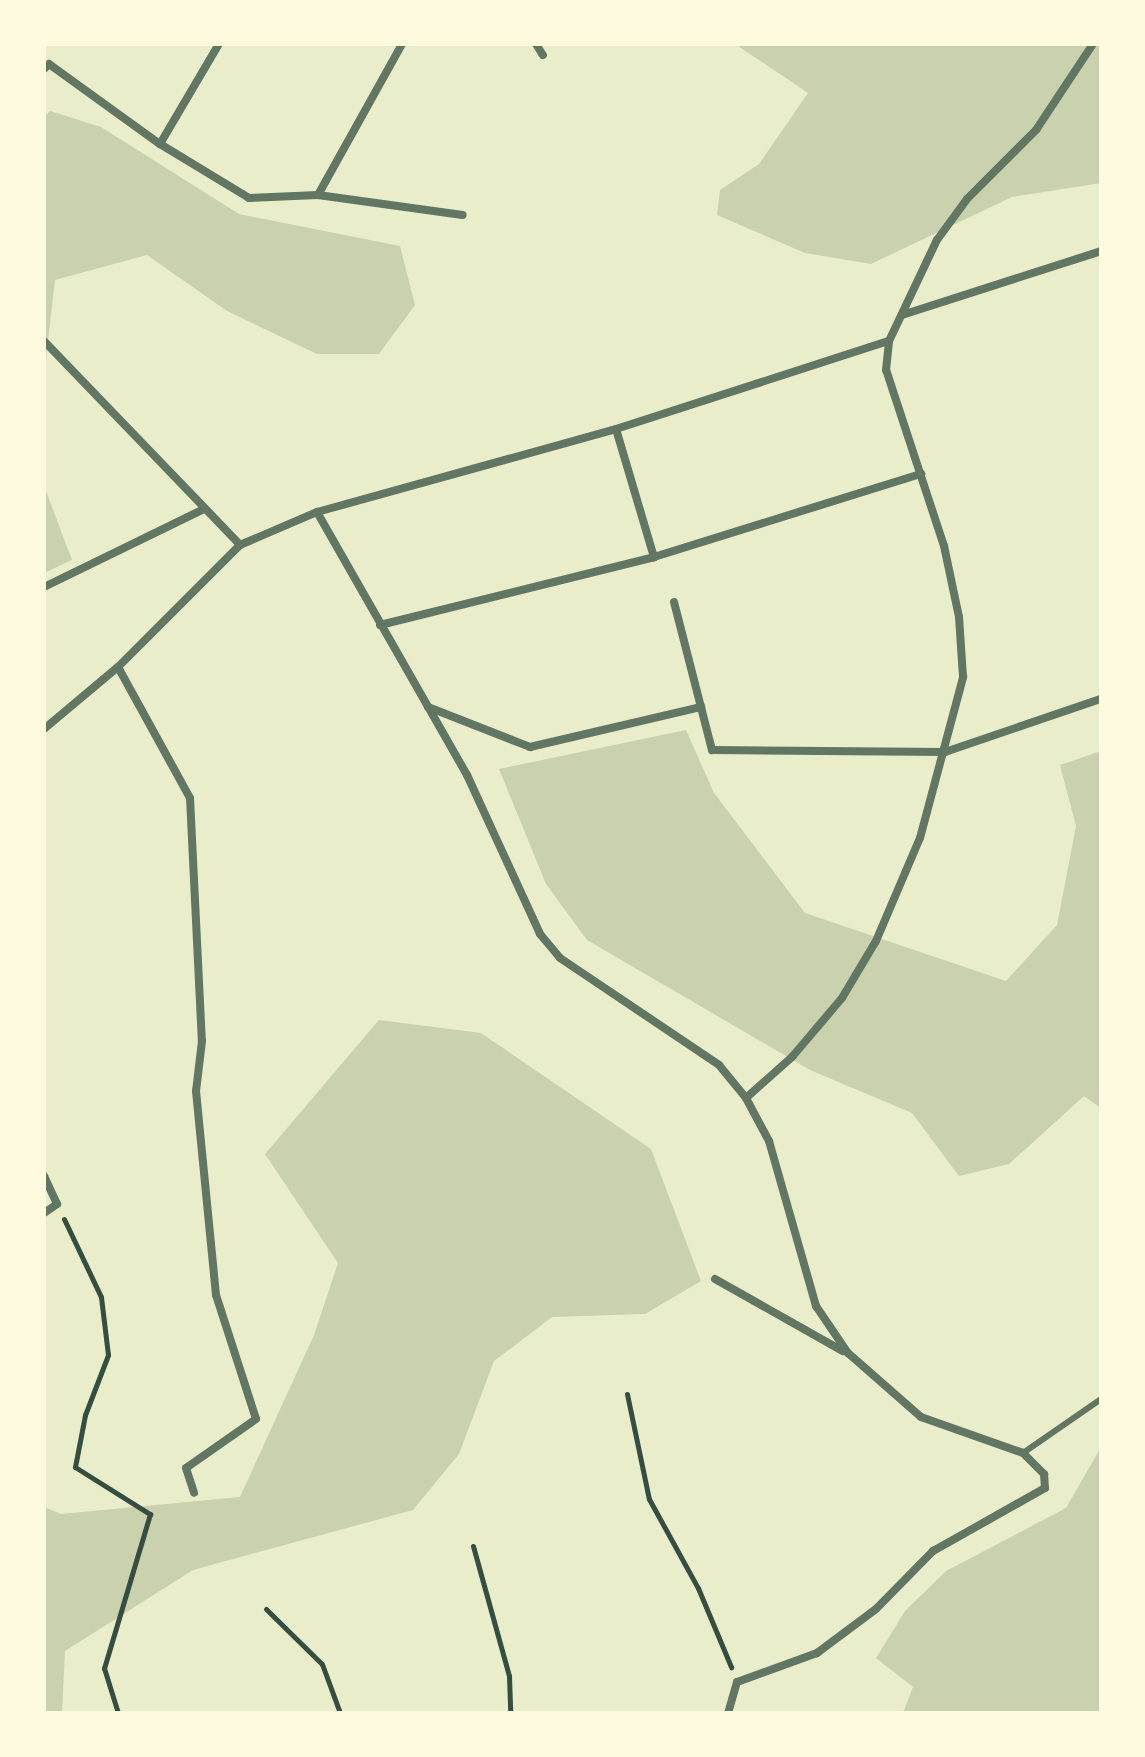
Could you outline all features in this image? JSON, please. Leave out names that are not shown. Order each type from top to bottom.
[{"type":"street","points":[[160,144],[219,44]]},
{"type":"street","points":[[318,195],[402,44]]},
{"type":"street","points":[[536,44],[543,55]]},
{"type":"street","points":[[746,1098],[792,1057],[832,1010],[876,941],[920,838],[963,677],[959,617],[944,546],[886,370],[889,341],[937,240],[967,199],[1036,130],[1093,44]]},
{"type":"street","points":[[44,69],[49,64],[160,144],[249,198],[318,195],[463,215]]},
{"type":"street","points":[[902,315],[1101,251]]},
{"type":"street","points":[[44,341],[202,510],[240,545]]},
{"type":"street","points":[[44,729],[118,667],[240,545],[317,512],[616,429],[889,341]]},
{"type":"street","points":[[616,429],[654,557]]},
{"type":"street","points":[[380,625],[654,557],[921,474]]},
{"type":"street","points":[[44,587],[202,510]]},
{"type":"street","points":[[317,512],[467,775],[540,934],[560,958],[719,1065],[746,1098],[769,1141],[816,1306],[848,1353]]},
{"type":"street","points":[[674,602],[712,750],[945,752],[1101,699]]},
{"type":"street","points":[[118,667],[190,798],[202,1041],[196,1091],[216,1295],[256,1419],[186,1468],[194,1493]]},
{"type":"street","points":[[427,707],[530,747],[701,707]]},
{"type":"street","points":[[44,1176],[57,1204],[44,1213]]},
{"type":"street","points":[[715,1279],[848,1353],[921,1417],[1023,1453],[1044,1474],[1045,1488],[933,1551],[876,1609],[817,1653],[737,1682],[728,1713]]},
{"type":"lane","points":[[1023,1453],[1101,1399]]},
{"type":"path","points":[[57,1204],[101,1297],[108,1355],[85,1415],[75,1467],[150,1514],[104,1668],[118,1713]]},
{"type":"path","points":[[627,1394],[649,1499],[698,1588],[737,1682]]},
{"type":"path","points":[[473,1546],[509,1676],[510,1713]]},
{"type":"path","points":[[266,1609],[322,1664],[340,1713]]},
{"type":"green space","points":[[735,44],[1101,44],[1101,183],[1012,197],[871,264],[805,253],[717,215],[720,190],[759,164],[808,93]]},
{"type":"green space","points":[[50,111],[101,127],[239,214],[400,246],[415,305],[379,354],[317,354],[227,311],[147,255],[55,280],[44,375],[44,117]]},
{"type":"green space","points":[[44,486],[72,560],[44,573]]},
{"type":"green space","points":[[686,730],[714,793],[805,913],[1006,981],[1057,925],[1076,826],[1060,765],[1101,751],[1101,1108],[1084,1096],[1009,1164],[959,1176],[912,1113],[810,1070],[587,940],[546,884],[499,769]]},
{"type":"green space","points":[[379,1020],[481,1033],[651,1149],[701,1281],[645,1314],[552,1317],[494,1361],[459,1454],[413,1510],[193,1570],[65,1651],[62,1713],[44,1713],[44,1507],[61,1514],[240,1497],[314,1335],[338,1263],[265,1154]]},
{"type":"green space","points":[[1101,1447],[1101,1713],[903,1713],[913,1687],[876,1658],[905,1611],[946,1571],[1066,1508]]}]
